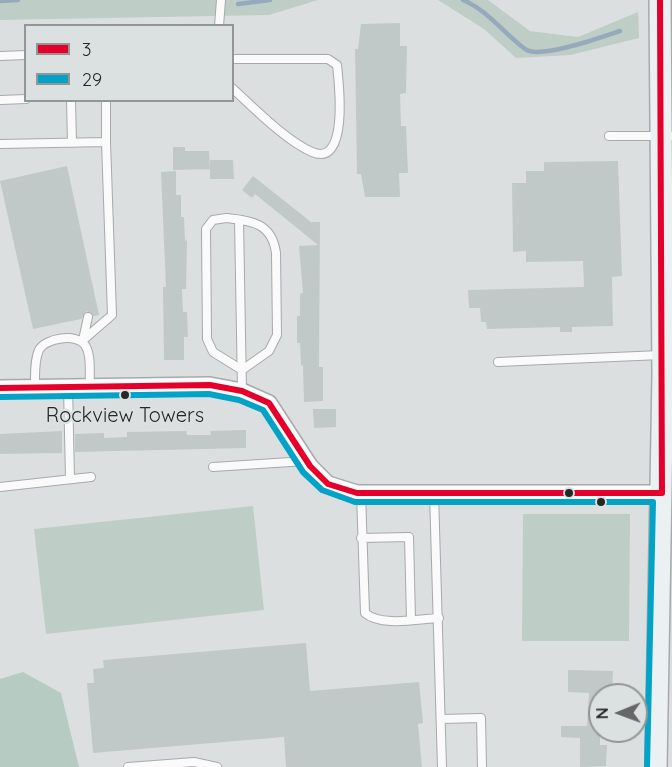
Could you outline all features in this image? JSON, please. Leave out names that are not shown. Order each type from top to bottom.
[{"type":"street","points":[[656,767],[667,136],[660,0]]},
{"type":"street","points":[[0,388],[210,385],[242,391],[268,403],[306,461],[328,484],[361,493],[662,493]]},
{"type":"lane","points":[[219,24],[221,0]]},
{"type":"lane","points":[[0,56],[24,55]]},
{"type":"lane","points":[[234,59],[328,59],[336,65],[339,120],[336,140],[330,150],[322,153],[312,152],[273,126],[234,90]]},
{"type":"lane","points":[[0,100],[24,99]]},
{"type":"lane","points":[[70,102],[72,143]]},
{"type":"lane","points":[[82,341],[112,315],[106,102]]},
{"type":"lane","points":[[609,136],[667,136]]},
{"type":"lane","points":[[0,144],[106,142]]},
{"type":"lane","points":[[226,218],[263,226],[275,240],[278,335],[268,351],[242,370],[213,352],[207,339],[204,237],[206,229],[213,220],[226,218]]},
{"type":"lane","points":[[239,220],[242,391]]},
{"type":"lane","points":[[88,317],[82,341],[89,359],[90,387]]},
{"type":"lane","points":[[35,387],[38,352],[42,346],[52,341],[72,338],[82,341]]},
{"type":"lane","points":[[498,362],[663,355]]},
{"type":"lane","points":[[68,387],[70,479]]},
{"type":"lane","points":[[213,467],[306,461]]},
{"type":"lane","points":[[0,487],[91,477]]},
{"type":"lane","points":[[434,492],[442,767]]},
{"type":"lane","points":[[361,493],[365,613],[370,617],[439,618]]},
{"type":"lane","points":[[361,538],[409,537],[411,619]]},
{"type":"lane","points":[[441,719],[481,718],[482,767]]},
{"type":"lane","points":[[128,767],[194,762],[217,767]]},
{"type":"shaded area","points":[[0,0],[318,0],[269,15],[0,20]]},
{"type":"shaded area","points":[[438,0],[488,0],[530,31],[578,37],[638,12],[639,38],[571,55],[516,58],[484,29]]},
{"type":"shaded area","points":[[253,506],[264,610],[46,634],[34,529]]},
{"type":"shaded area","points":[[523,514],[630,514],[629,641],[522,641]]},
{"type":"green space","points":[[23,672],[61,693],[79,767],[0,767],[0,679]]},
{"type":"building","points":[[400,23],[400,46],[407,46],[406,93],[400,94],[401,126],[406,126],[408,173],[399,173],[400,197],[365,197],[361,174],[357,174],[355,49],[358,49],[361,24]]},
{"type":"building","points":[[173,147],[185,147],[185,151],[209,151],[210,169],[173,170]]},
{"type":"building","points":[[210,160],[233,160],[234,179],[210,179]]},
{"type":"building","points":[[618,161],[622,276],[612,277],[613,326],[572,327],[572,332],[560,332],[560,327],[487,329],[486,322],[481,322],[480,308],[469,308],[468,290],[584,287],[583,261],[526,262],[526,251],[513,252],[512,183],[526,183],[526,171],[544,171],[544,162]]},
{"type":"building","points":[[67,166],[99,315],[94,316],[87,311],[81,319],[33,329],[0,181]]},
{"type":"building","points":[[176,171],[176,195],[181,195],[181,217],[184,217],[185,241],[187,240],[186,289],[182,289],[183,312],[187,312],[188,337],[184,337],[184,360],[164,360],[163,287],[166,287],[161,172]]},
{"type":"building","points":[[253,176],[311,222],[320,222],[319,367],[323,367],[323,401],[304,402],[303,365],[301,366],[300,343],[297,343],[297,316],[300,316],[300,294],[303,293],[299,246],[318,245],[255,194],[252,198],[242,190]]},
{"type":"building","points":[[313,409],[336,409],[336,427],[314,428]]},
{"type":"building","points":[[246,430],[246,448],[75,452],[75,434],[104,433],[104,438],[127,437],[127,432],[186,431],[187,435],[211,435],[210,431]]},
{"type":"building","points":[[62,431],[62,453],[0,454],[0,434]]},
{"type":"building","points":[[306,643],[310,691],[419,682],[423,723],[418,724],[422,767],[286,767],[284,737],[93,753],[87,683],[94,683],[93,669],[104,668],[103,660]]},
{"type":"building","points":[[568,670],[613,671],[612,683],[588,683],[588,693],[568,692]]},
{"type":"building","points":[[588,710],[588,743],[607,745],[606,766],[580,767],[580,738],[561,737],[561,726],[587,726]]},
{"type":"waterway","points":[[0,1],[18,0]]},
{"type":"waterway","points":[[238,4],[270,0]]},
{"type":"waterway","points":[[463,0],[481,10],[517,43],[532,52],[556,50],[620,31]]},
{"type":"transit line","name":"3","points":[[660,0],[662,493]]},
{"type":"transit line","name":"3","points":[[0,388],[210,385],[242,391],[269,403],[310,466],[328,484],[357,493],[662,493]]},
{"type":"transit line","name":"29","points":[[0,397],[209,394],[239,400],[263,410],[303,472],[322,490],[355,502],[653,502],[647,767]]},
{"type":"place","name":"Rockview Towers","points":[[125,395]]}]
